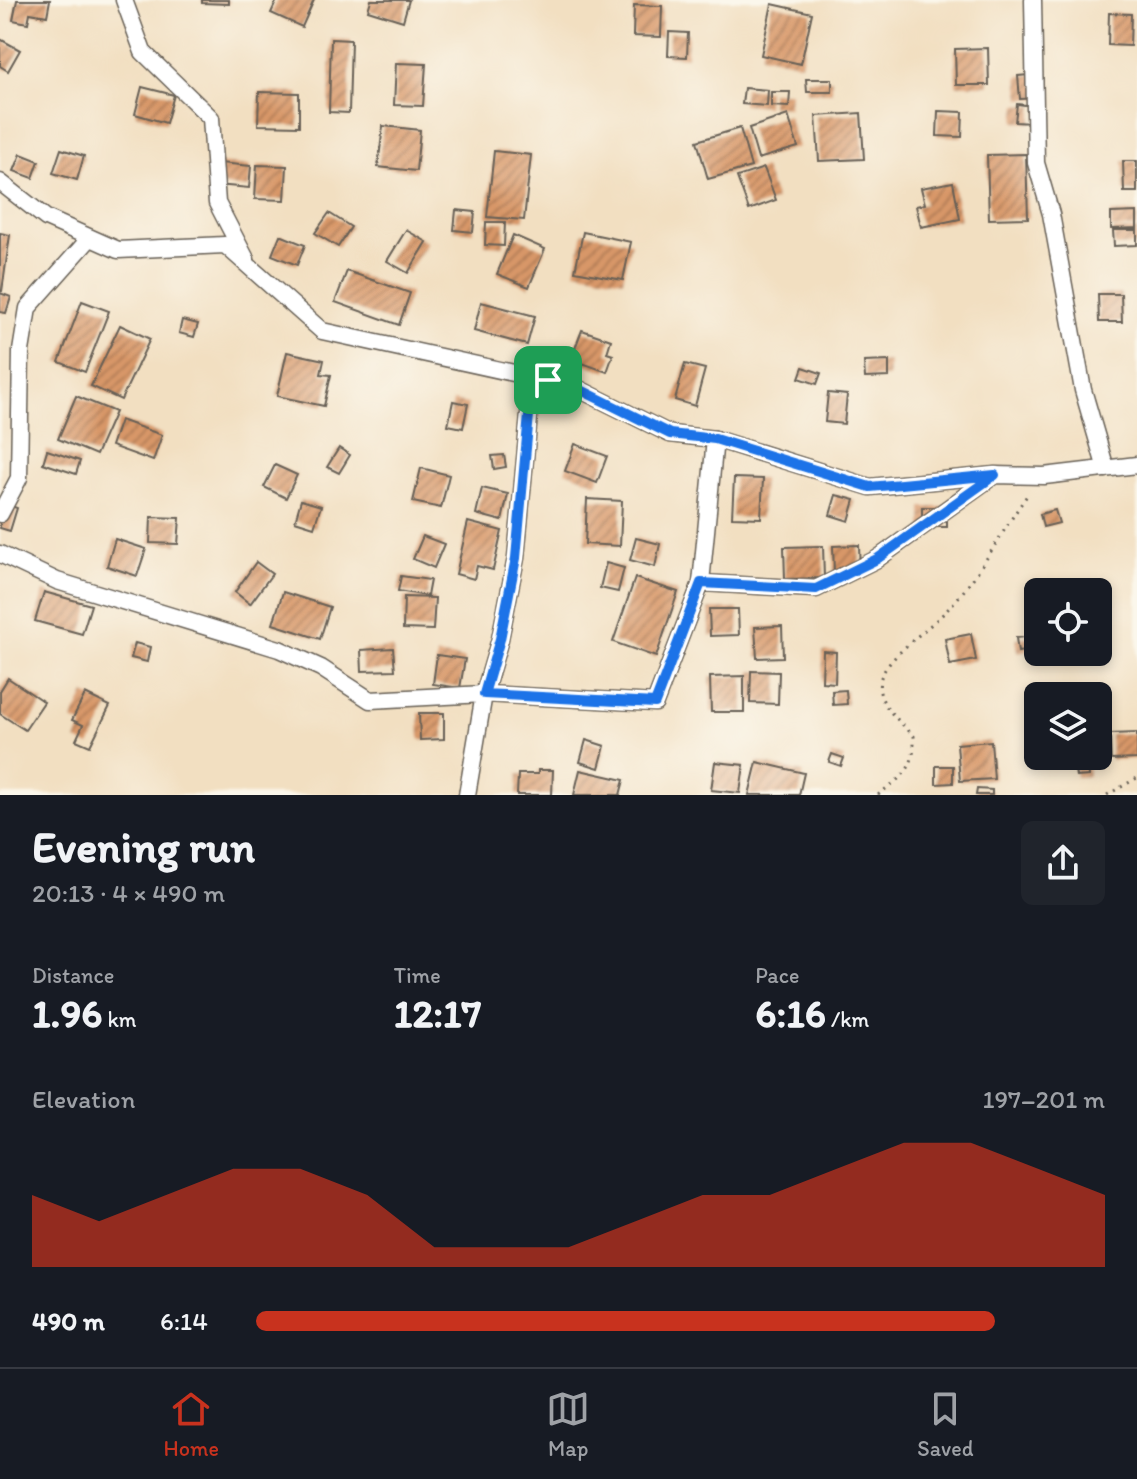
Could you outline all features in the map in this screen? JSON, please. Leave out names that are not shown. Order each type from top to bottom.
[{"type":"street","points":[[124,0],[143,52],[211,118],[217,203],[249,265]]},
{"type":"street","points":[[1033,0],[1036,163],[1051,214],[1083,390],[1106,469]]},
{"type":"street","points":[[0,182],[46,218],[118,250],[225,245],[322,331],[573,386],[670,434],[715,439],[870,487],[995,475],[1044,476],[1137,465]]},
{"type":"street","points":[[0,514],[19,478],[21,351],[28,308],[90,238]]},
{"type":"street","points":[[467,795],[484,694],[500,639],[516,558],[530,404],[548,380]]},
{"type":"street","points":[[0,554],[57,581],[279,649],[321,668],[370,700],[484,694],[655,703],[701,583],[715,439]]},
{"type":"street","points":[[701,583],[816,589],[877,559],[995,475]]},
{"type":"path","points":[[878,795],[911,768],[914,754],[914,736],[887,707],[880,693],[880,680],[888,667],[948,609],[974,577],[1014,514],[1044,476]]},
{"type":"path","points":[[1107,795],[1137,778]]},
{"type":"building","points":[[17,0],[50,0],[47,16],[30,13],[28,23],[13,20]]},
{"type":"building","points":[[202,0],[229,0],[229,4],[202,3]]},
{"type":"building","points":[[277,0],[314,0],[302,27],[271,13]]},
{"type":"building","points":[[371,0],[409,0],[403,21],[368,10]]},
{"type":"building","points":[[772,4],[812,13],[801,64],[761,55]]},
{"type":"building","points":[[634,5],[662,6],[661,37],[633,36]]},
{"type":"building","points":[[1109,13],[1131,14],[1130,46],[1108,45]]},
{"type":"building","points":[[669,32],[688,33],[687,57],[668,56]]},
{"type":"building","points":[[0,39],[20,50],[8,71],[0,66]]},
{"type":"building","points":[[331,39],[351,40],[349,113],[329,112]]},
{"type":"building","points":[[988,48],[989,85],[956,85],[955,49]]},
{"type":"building","points":[[396,63],[426,64],[423,106],[394,105]]},
{"type":"building","points":[[1040,74],[1042,98],[1020,99],[1018,76]]},
{"type":"building","points":[[806,79],[832,79],[832,92],[807,92]]},
{"type":"building","points":[[142,87],[174,95],[166,123],[135,114]]},
{"type":"building","points":[[744,88],[768,90],[767,106],[742,104]]},
{"type":"building","points":[[259,92],[299,93],[299,126],[258,125]]},
{"type":"building","points":[[771,92],[790,92],[789,107],[771,106]]},
{"type":"building","points":[[1017,104],[1034,106],[1032,123],[1015,122]]},
{"type":"building","points":[[938,111],[963,112],[962,137],[937,136]]},
{"type":"building","points":[[861,113],[864,159],[819,161],[816,116]]},
{"type":"building","points":[[788,115],[798,147],[758,159],[749,128]]},
{"type":"building","points":[[383,126],[420,130],[416,171],[378,167]]},
{"type":"building","points":[[740,128],[751,167],[708,179],[697,141]]},
{"type":"building","points":[[61,149],[84,156],[77,180],[53,173]]},
{"type":"building","points":[[494,151],[531,155],[524,220],[487,217]]},
{"type":"building","points":[[21,154],[39,161],[33,178],[14,171]]},
{"type":"building","points":[[1026,154],[1028,218],[989,219],[987,155]]},
{"type":"building","points":[[1123,161],[1137,161],[1137,192],[1124,192]]},
{"type":"building","points":[[219,163],[251,166],[249,188],[217,185]]},
{"type":"building","points":[[257,165],[287,166],[285,200],[255,199]]},
{"type":"building","points":[[764,168],[776,200],[749,210],[737,177]]},
{"type":"building","points":[[953,182],[960,219],[921,227],[916,206],[925,204],[921,188]]},
{"type":"building","points":[[456,210],[475,212],[473,232],[454,230]]},
{"type":"building","points":[[1137,212],[1137,228],[1111,229],[1111,213]]},
{"type":"building","points":[[329,213],[351,227],[338,247],[315,233]]},
{"type":"building","points":[[486,222],[505,222],[504,246],[485,245]]},
{"type":"building","points":[[406,230],[427,242],[408,273],[387,261]]},
{"type":"building","points":[[1113,230],[1137,230],[1137,245],[1114,246]]},
{"type":"building","points":[[583,232],[631,242],[623,280],[575,271]]},
{"type":"building","points":[[0,233],[10,235],[2,291],[0,291]]},
{"type":"building","points":[[280,235],[305,245],[297,265],[272,255]]},
{"type":"building","points":[[513,235],[545,249],[529,287],[497,274]]},
{"type":"building","points":[[347,271],[410,293],[399,325],[335,302]]},
{"type":"building","points":[[0,293],[11,297],[6,313],[0,312]]},
{"type":"building","points":[[1098,294],[1121,294],[1122,322],[1099,322]]},
{"type":"building","points":[[82,301],[109,311],[85,372],[59,362]]},
{"type":"building","points":[[481,302],[535,316],[527,345],[474,331]]},
{"type":"building","points":[[182,320],[198,324],[194,337],[179,333]]},
{"type":"building","points":[[120,325],[150,339],[121,400],[91,386]]},
{"type":"building","points":[[582,330],[611,340],[607,353],[613,355],[607,372],[571,359]]},
{"type":"building","points":[[287,352],[324,360],[321,374],[331,375],[324,406],[277,396]]},
{"type":"building","points":[[889,361],[889,377],[865,378],[864,362]]},
{"type":"building","points":[[685,364],[705,369],[695,406],[675,400]]},
{"type":"building","points":[[803,367],[821,373],[817,384],[799,378]]},
{"type":"building","points":[[828,393],[847,395],[844,424],[825,422]]},
{"type":"building","points":[[76,396],[115,412],[96,455],[58,439]]},
{"type":"building","points":[[453,401],[468,404],[463,428],[448,425]]},
{"type":"building","points":[[120,420],[162,435],[153,461],[111,446]]},
{"type":"building","points":[[575,444],[607,456],[597,483],[565,471]]},
{"type":"building","points":[[339,448],[350,455],[339,473],[327,467]]},
{"type":"building","points":[[47,450],[80,461],[76,474],[43,463]]},
{"type":"building","points":[[504,455],[506,467],[494,469],[492,456]]},
{"type":"building","points":[[275,465],[297,475],[286,498],[264,487]]},
{"type":"building","points":[[421,468],[449,475],[441,508],[413,502]]},
{"type":"building","points":[[734,478],[763,479],[761,518],[732,517]]},
{"type":"building","points":[[482,488],[508,494],[502,521],[476,514]]},
{"type":"building","points":[[836,495],[855,500],[849,521],[830,515]]},
{"type":"building","points":[[587,499],[622,501],[620,546],[585,544]]},
{"type":"building","points":[[301,500],[321,506],[314,527],[295,521]]},
{"type":"building","points":[[0,502],[17,508],[10,531],[0,528]]},
{"type":"building","points":[[922,507],[947,507],[947,527],[922,527]]},
{"type":"building","points":[[1055,510],[1059,523],[1043,527],[1040,514]]},
{"type":"building","points":[[151,517],[180,518],[178,544],[150,543]]},
{"type":"building","points":[[468,522],[502,531],[493,570],[477,566],[474,579],[456,574]]},
{"type":"building","points":[[423,536],[444,544],[434,568],[413,559]]},
{"type":"building","points":[[636,538],[660,544],[655,567],[630,560]]},
{"type":"building","points":[[115,539],[146,549],[137,576],[107,566]]},
{"type":"building","points":[[859,545],[860,571],[834,572],[833,546]]},
{"type":"building","points":[[823,546],[824,578],[785,579],[784,547]]},
{"type":"building","points":[[256,562],[272,574],[250,604],[235,592]]},
{"type":"building","points":[[606,563],[624,568],[618,592],[600,588]]},
{"type":"building","points":[[401,576],[430,580],[427,596],[398,591]]},
{"type":"building","points":[[635,578],[678,592],[656,657],[613,642]]},
{"type":"building","points":[[44,592],[91,605],[82,634],[35,621]]},
{"type":"building","points":[[283,592],[330,607],[320,639],[273,624]]},
{"type":"building","points":[[404,597],[435,598],[433,630],[403,629]]},
{"type":"building","points":[[709,609],[738,609],[739,635],[710,636]]},
{"type":"building","points":[[782,626],[783,657],[757,658],[755,627]]},
{"type":"building","points":[[971,634],[976,660],[950,665],[945,639]]},
{"type":"building","points":[[1024,637],[1024,651],[1018,652],[1016,638]]},
{"type":"building","points":[[135,643],[150,647],[147,662],[131,658]]},
{"type":"building","points":[[393,648],[395,670],[362,671],[361,650]]},
{"type":"building","points":[[823,651],[836,652],[835,683],[822,682]]},
{"type":"building","points":[[437,655],[465,659],[460,688],[433,684]]},
{"type":"building","points":[[751,671],[779,672],[778,704],[750,703]]},
{"type":"building","points":[[744,676],[744,712],[711,712],[710,677]]},
{"type":"building","points":[[8,678],[44,702],[25,730],[0,714],[0,691]]},
{"type":"building","points":[[846,690],[847,704],[833,705],[832,691]]},
{"type":"building","points":[[85,694],[110,706],[90,746],[76,740],[83,725],[72,720]]},
{"type":"building","points":[[419,713],[444,713],[444,739],[420,740]]},
{"type":"building","points":[[1137,733],[1137,759],[1112,760],[1112,734]]},
{"type":"building","points":[[586,740],[605,746],[599,768],[580,762]]},
{"type":"building","points":[[991,741],[994,779],[960,781],[957,744]]},
{"type":"building","points":[[832,754],[844,758],[841,766],[829,762]]},
{"type":"building","points":[[715,762],[744,765],[740,793],[711,790]]},
{"type":"building","points":[[757,762],[804,773],[799,795],[749,795]]},
{"type":"building","points":[[936,766],[953,766],[953,783],[936,784]]},
{"type":"building","points":[[538,770],[553,770],[552,795],[517,795],[518,774],[538,774]]},
{"type":"building","points":[[580,770],[624,780],[620,795],[574,795]]},
{"type":"building","points":[[1075,770],[1089,770],[1089,776],[1076,777]]},
{"type":"building","points":[[977,789],[992,790],[992,795],[976,795]]},
{"type":"route","points":[[548,380],[573,386],[670,434],[715,439],[870,487],[995,475],[877,559],[816,589],[701,583],[655,703],[484,694],[500,639],[516,558],[530,404],[548,380]]}]
